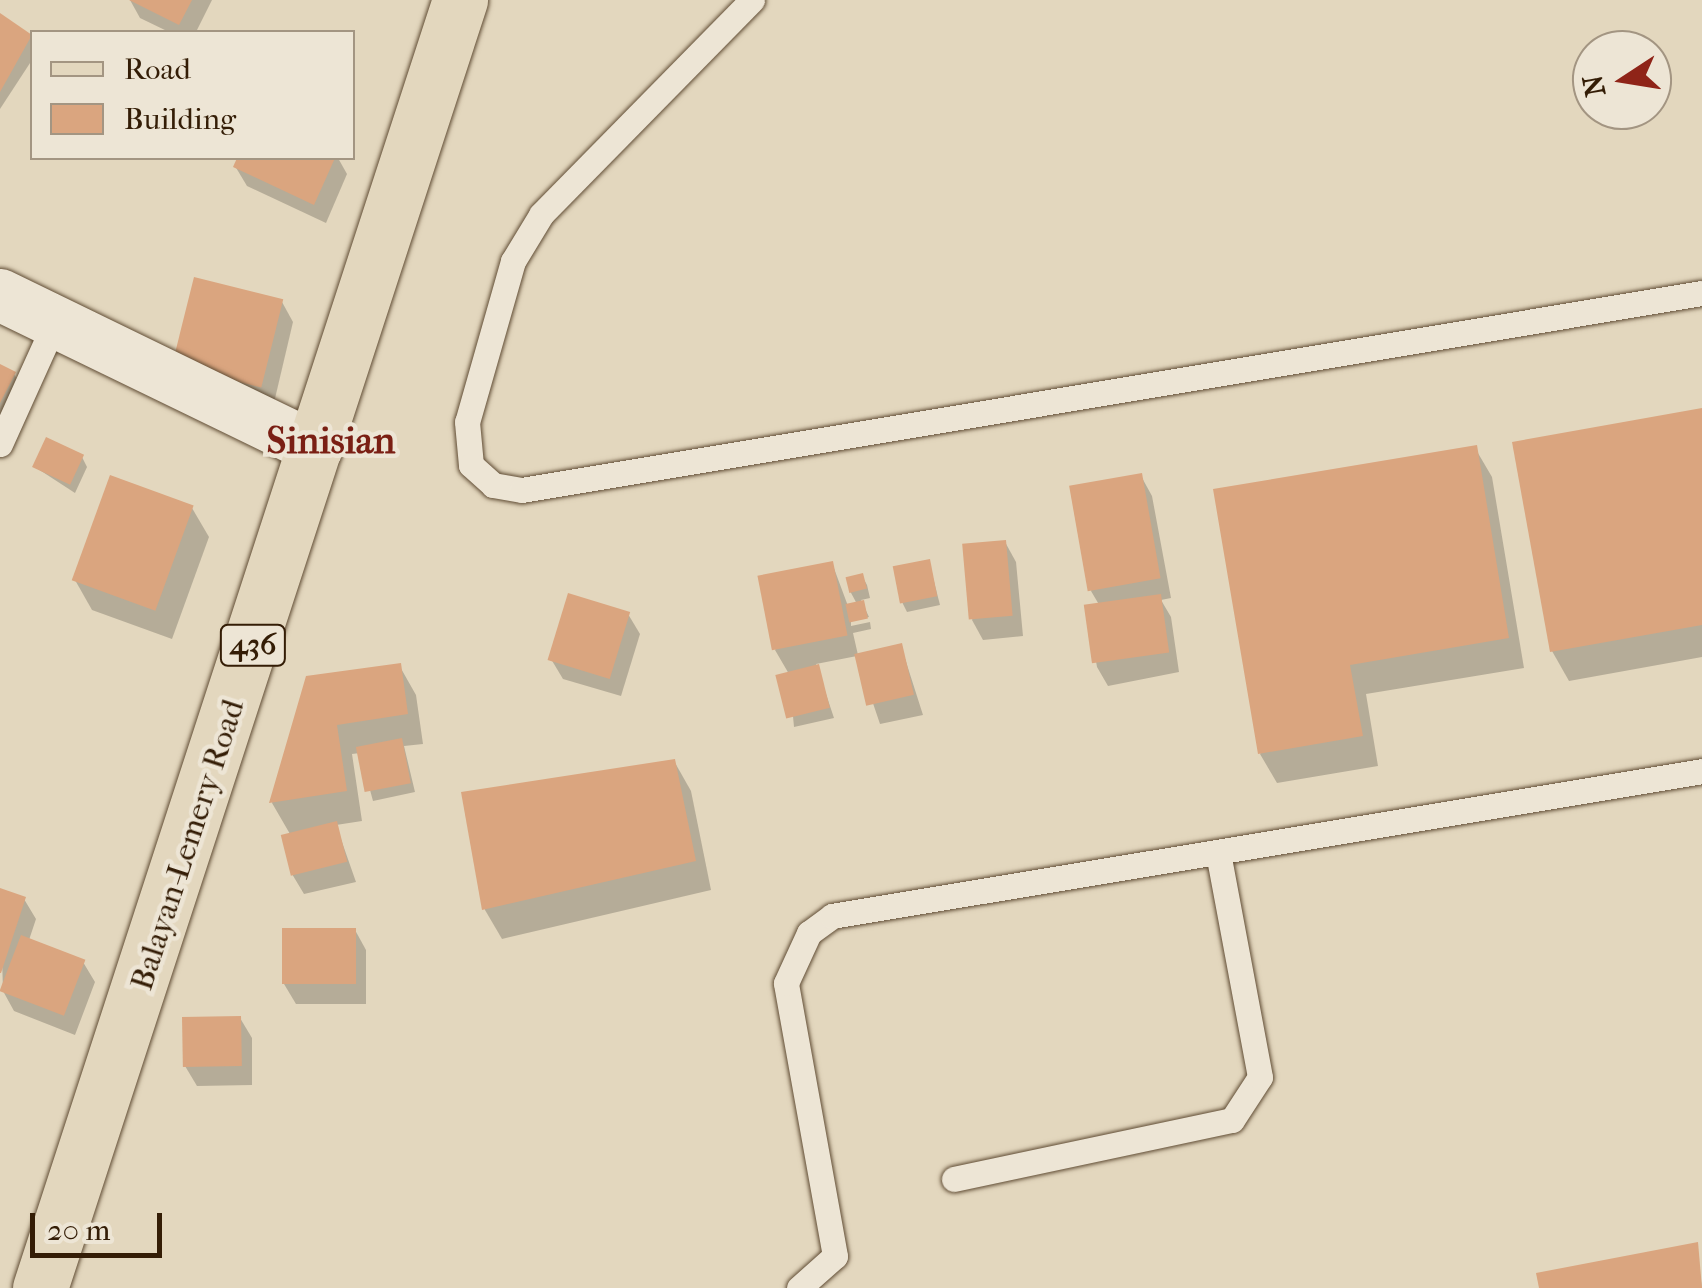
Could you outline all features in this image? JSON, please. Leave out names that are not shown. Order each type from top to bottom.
[{"type":"main road","name":"Balayan-Lemery Road","points":[[40,1288],[317,449],[460,0]]},
{"type":"street","points":[[0,295],[317,449]]},
{"type":"lane","points":[[752,0],[541,215],[514,260],[467,422],[471,465],[492,485],[522,490],[1702,294]]},
{"type":"lane","points":[[0,444],[54,322]]},
{"type":"lane","points":[[800,1288],[835,1256],[786,984],[809,933],[832,916],[1702,771]]},
{"type":"lane","points":[[954,1179],[1232,1120],[1260,1077],[1218,853]]},
{"type":"building","points":[[129,0],[192,0],[179,25]]},
{"type":"building","points":[[0,13],[30,34],[30,39],[0,92]]},
{"type":"building","points":[[236,160],[334,160],[314,205],[233,167]]},
{"type":"building","points":[[194,277],[283,299],[261,388],[172,365]]},
{"type":"building","points":[[0,364],[16,372],[0,403]]},
{"type":"building","points":[[1702,408],[1702,625],[1550,652],[1512,442]]},
{"type":"building","points":[[46,437],[84,455],[70,485],[32,467]]},
{"type":"building","points":[[1477,445],[1509,638],[1350,665],[1363,736],[1258,754],[1213,489]]},
{"type":"building","points":[[1142,473],[1161,578],[1088,591],[1069,486]]},
{"type":"building","points":[[110,475],[194,505],[155,611],[72,580]]},
{"type":"building","points":[[1006,540],[1013,616],[969,620],[962,544]]},
{"type":"building","points":[[930,559],[937,596],[900,604],[893,566]]},
{"type":"building","points":[[833,561],[848,636],[772,650],[757,576]]},
{"type":"building","points":[[863,573],[867,589],[849,593],[846,577]]},
{"type":"building","points":[[568,593],[630,612],[610,679],[548,660]]},
{"type":"building","points":[[1161,594],[1169,652],[1092,663],[1084,605]]},
{"type":"building","points":[[864,600],[868,619],[849,623],[845,604]]},
{"type":"building","points":[[902,643],[914,695],[866,706],[854,654]]},
{"type":"building","points":[[401,663],[408,714],[337,725],[347,791],[269,803],[306,676]]},
{"type":"building","points":[[819,664],[830,708],[786,719],[775,675]]},
{"type":"building","points":[[402,738],[411,783],[365,792],[356,747]]},
{"type":"building","points":[[675,759],[696,861],[482,910],[461,792]]},
{"type":"building","points":[[337,821],[347,862],[291,876],[281,835]]},
{"type":"building","points":[[0,888],[26,897],[1,973],[0,973]]},
{"type":"building","points":[[282,928],[356,928],[356,984],[282,984]]},
{"type":"building","points":[[21,935],[85,960],[64,1016],[0,991]]},
{"type":"building","points":[[241,1016],[242,1066],[183,1067],[182,1017]]},
{"type":"building","points":[[1698,1242],[1702,1288],[1539,1288],[1536,1273]]},
{"type":"district","name":"Sinisian","points":[[331,441]]}]
